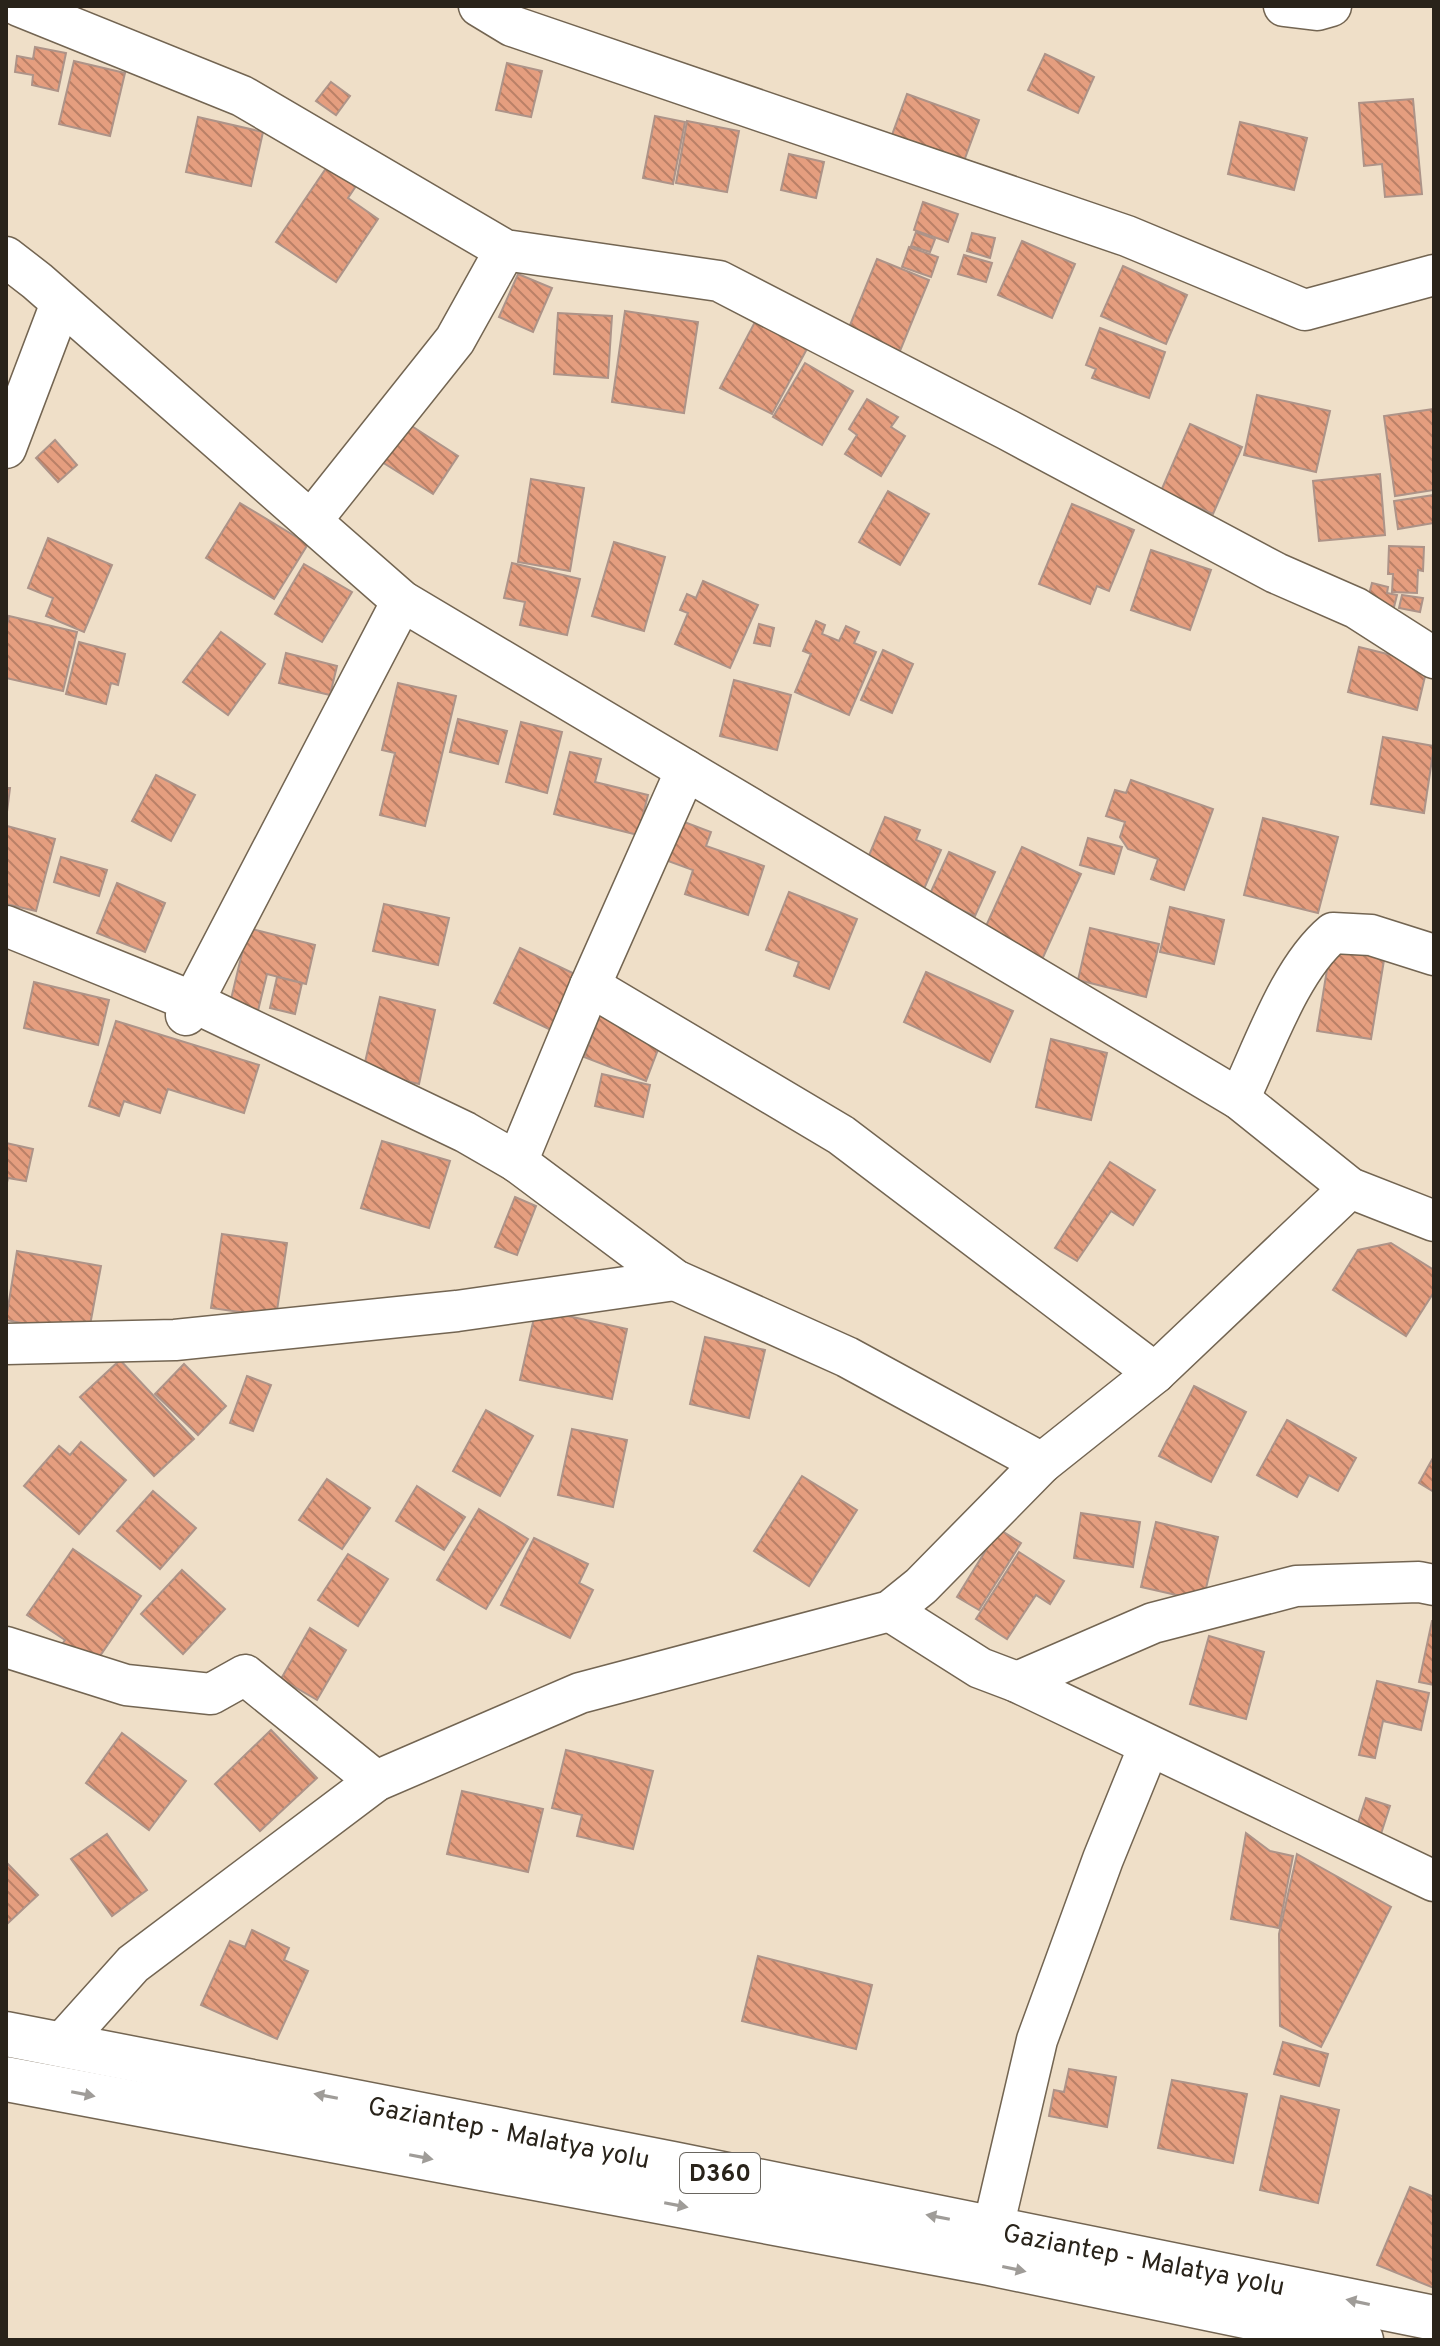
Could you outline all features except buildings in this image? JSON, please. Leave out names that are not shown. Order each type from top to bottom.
[{"type":"highway","name":"Gaziantep - Malatya yolu","points":[[6,2034],[1434,2318]]},
{"type":"highway","name":"Gaziantep - Malatya yolu","points":[[8,2082],[989,2263],[1361,2340]]},
{"type":"street","points":[[19,6],[242,96],[505,250],[719,281],[1276,573],[1356,608],[1434,658]]},
{"type":"street","points":[[479,6],[512,26],[1127,236],[1305,310],[1434,275]]},
{"type":"street","points":[[1284,6],[1317,10],[1331,6]]},
{"type":"street","points":[[311,521],[455,340],[505,250]]},
{"type":"street","points":[[6,257],[402,601],[1239,1099],[1350,1188],[1434,1221]]},
{"type":"street","points":[[6,448],[61,303]]},
{"type":"street","points":[[188,1008],[402,601]]},
{"type":"street","points":[[517,1162],[590,986],[686,770]]},
{"type":"street","points":[[6,926],[465,1132],[517,1162],[675,1280],[847,1357],[1042,1463]]},
{"type":"street","points":[[1239,1099],[1298,975],[1318,946],[1333,933],[1371,935],[1434,955]]},
{"type":"street","points":[[590,986],[841,1135],[1155,1373]]},
{"type":"street","points":[[62,2043],[133,1964],[376,1781],[580,1693],[890,1611],[921,1586],[1042,1463],[1155,1373],[1350,1188]]},
{"type":"street","points":[[6,1344],[175,1340],[457,1311],[675,1280]]},
{"type":"street","points":[[1017,1682],[1153,1623],[1296,1586],[1419,1582],[1434,1585]]},
{"type":"street","points":[[890,1611],[980,1668],[1017,1682],[1434,1881]]},
{"type":"street","points":[[6,1647],[126,1685],[211,1694],[245,1675],[376,1781]]},
{"type":"street","points":[[993,2228],[1037,2040],[1103,1859],[1149,1746]]}]
